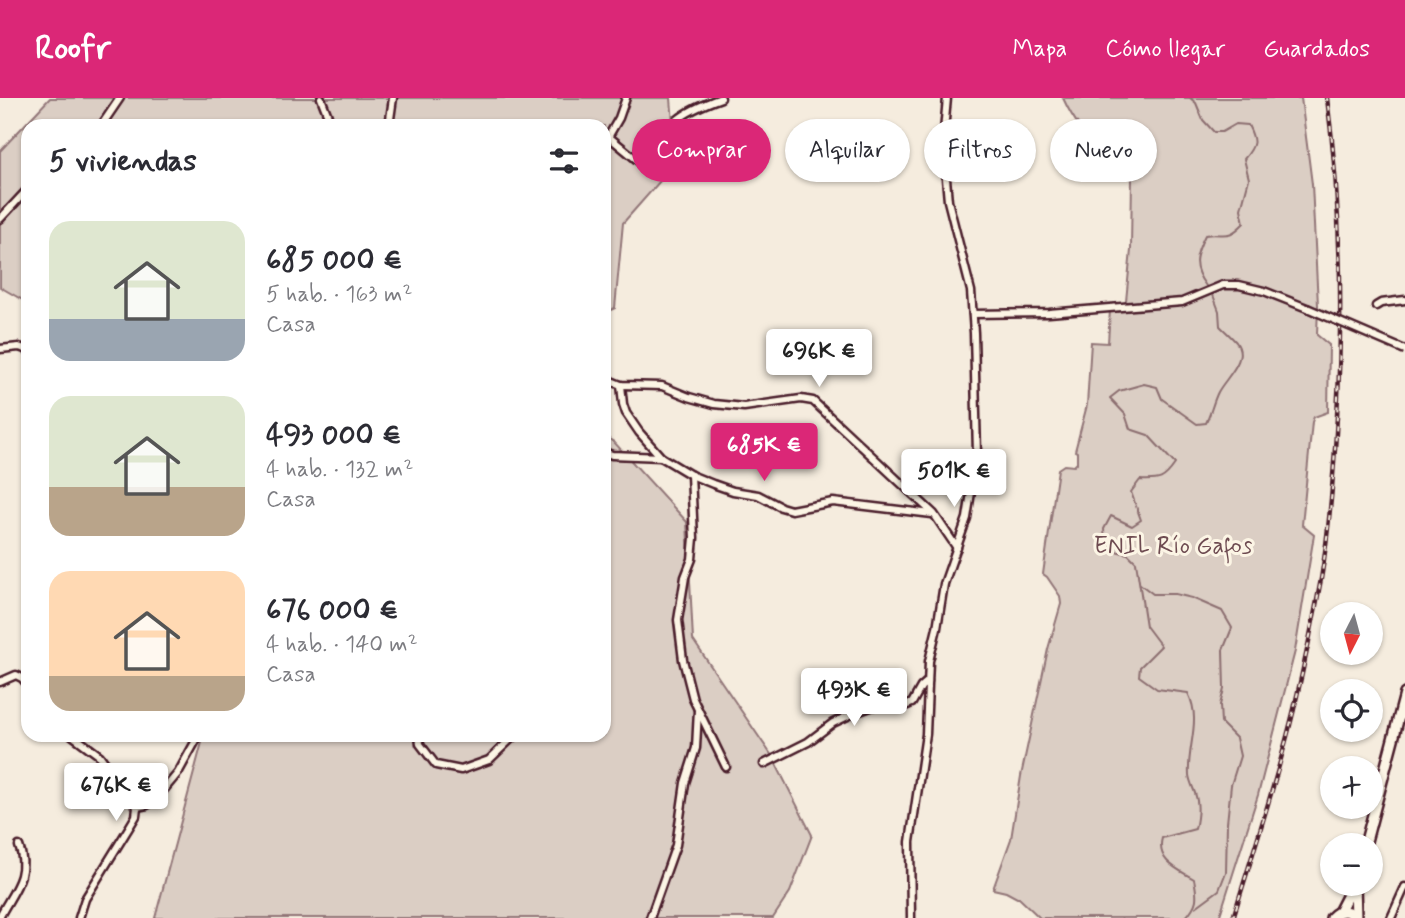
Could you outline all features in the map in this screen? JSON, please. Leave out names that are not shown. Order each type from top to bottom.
[{"type":"highway","points":[[1367,833],[1405,694]]},
{"type":"highway","points":[[1335,915],[1347,896]]},
{"type":"highway","points":[[1355,896],[1356,918]]},
{"type":"highway","points":[[1335,915],[1348,912],[1356,918]]},
{"type":"street","points":[[106,119],[120,98]]},
{"type":"street","points":[[321,98],[328,116]]},
{"type":"street","points":[[390,119],[393,98]]},
{"type":"street","points":[[611,131],[626,98]]},
{"type":"street","points":[[611,138],[642,164],[648,162],[663,134],[679,118],[697,107],[721,98]]},
{"type":"street","points":[[911,918],[910,842],[926,734],[929,661],[944,584],[967,518],[978,454],[971,291],[948,201],[944,143],[947,98]]},
{"type":"street","points":[[0,219],[21,196]]},
{"type":"street","points":[[973,314],[1049,313],[1182,302],[1223,285],[1239,285],[1264,291],[1405,350]]},
{"type":"street","points":[[1376,306],[1405,300]]},
{"type":"street","points":[[0,349],[21,348]]},
{"type":"street","points":[[611,381],[621,386],[662,386],[714,404],[744,407],[802,399],[813,401],[934,514],[957,548]]},
{"type":"street","points":[[621,386],[626,413],[639,432],[661,457],[691,474],[733,491],[758,495],[791,510],[833,502],[934,514]]},
{"type":"street","points":[[611,455],[661,457]]},
{"type":"street","points":[[691,474],[694,538],[678,620],[682,660],[692,699],[726,767]]},
{"type":"street","points":[[0,682],[16,675],[21,678]]},
{"type":"street","points":[[764,764],[808,742],[833,723],[854,713],[876,705],[903,707],[912,703],[921,687],[928,681]]},
{"type":"street","points":[[650,918],[677,845],[685,783],[696,748],[698,709]]},
{"type":"street","points":[[79,918],[85,899],[136,816],[137,807],[100,756],[81,742]]},
{"type":"street","points":[[137,807],[147,805],[157,798],[178,773],[196,742]]},
{"type":"street","points":[[420,742],[436,765],[461,770],[489,760],[508,742]]},
{"type":"street","points":[[0,916],[23,873],[23,858],[19,846]]},
{"type":"street","points":[[1391,918],[1405,887]]},
{"type":"green space","points":[[50,98],[671,98],[673,119],[632,119],[632,182],[659,182],[623,223],[615,308],[611,310],[611,119],[30,119]]},
{"type":"green space","name":"ENIL Río Gafos","points":[[1063,98],[1301,98],[1312,184],[1317,335],[1329,345],[1328,412],[1314,417],[1312,422],[1302,525],[1314,535],[1295,651],[1258,795],[1219,918],[1040,918],[1019,898],[993,889],[1011,839],[1021,776],[1048,649],[1061,604],[1060,596],[1043,574],[1058,469],[1077,463],[1075,451],[1087,405],[1091,342],[1108,343],[1110,310],[1124,306],[1126,301],[1131,250],[1132,182],[1157,182],[1157,119],[1074,119]]},
{"type":"green space","points":[[21,129],[21,299],[0,287],[0,151]]},
{"type":"green space","points":[[611,440],[687,522],[693,640],[772,756],[812,835],[790,892],[773,918],[155,918],[202,742],[611,742]]},
{"type":"waterway","points":[[1190,98],[1214,132],[1222,132],[1236,124],[1248,125],[1253,139],[1253,146],[1244,159],[1249,179],[1241,209],[1244,223],[1226,235],[1205,235],[1199,249],[1196,267],[1206,286]]},
{"type":"waterway","points":[[1185,918],[1196,900],[1194,879],[1169,863],[1161,846],[1162,838],[1195,829],[1196,826],[1198,805],[1189,775],[1194,724],[1192,703],[1188,693],[1157,689],[1139,676],[1140,667],[1161,646],[1146,626],[1136,562],[1128,554],[1115,551],[1105,542],[1104,529],[1111,516],[1132,526],[1141,520],[1131,492],[1140,480],[1161,478],[1175,464],[1148,435],[1130,429],[1125,414],[1110,398],[1119,391],[1144,384],[1157,387],[1162,399],[1197,424],[1206,423],[1218,392],[1235,368],[1240,355],[1239,348],[1220,326],[1219,311],[1213,295]]},
{"type":"waterway","points":[[1140,584],[1153,594],[1175,594],[1192,598],[1222,611],[1232,628],[1223,650],[1221,723],[1236,738],[1240,756],[1231,785],[1226,872],[1219,890],[1196,907]]},
{"type":"railway","points":[[1233,918],[1294,709],[1321,579],[1329,518],[1337,416],[1340,296],[1338,217],[1327,98]]}]
